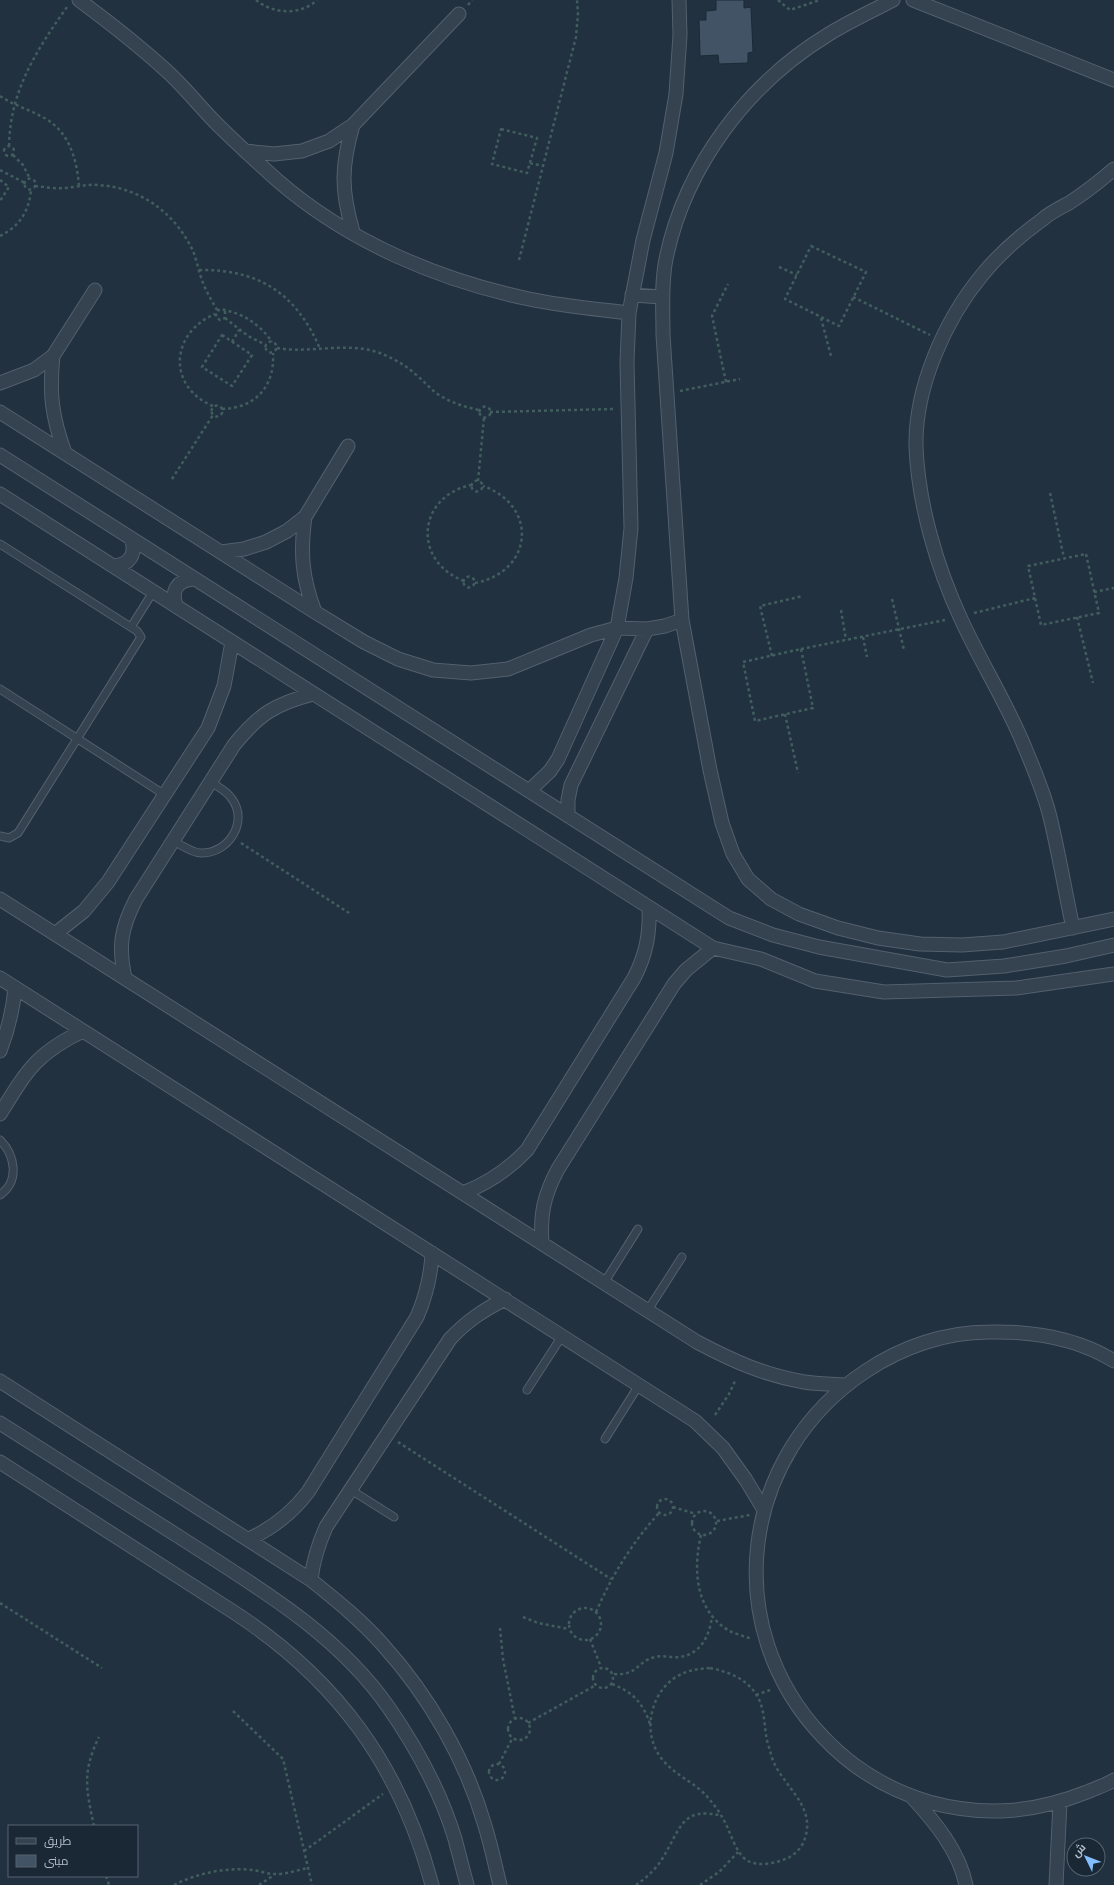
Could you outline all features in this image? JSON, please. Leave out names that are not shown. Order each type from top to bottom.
[{"type":"street","points":[[528,791],[550,771],[558,759],[617,628],[626,578],[630,528],[627,362],[629,313],[643,240],[666,153],[676,94],[680,35],[679,0]]},
{"type":"street","points":[[894,0],[829,34],[794,59],[761,88],[732,120],[707,155],[689,188],[675,224],[666,260],[662,297],[682,620],[710,770],[722,823],[734,854],[748,879],[771,900],[799,914],[838,928],[878,938],[920,944],[962,945],[1003,942],[1114,919]]},
{"type":"street","points":[[913,0],[1114,80]]},
{"type":"street","points":[[73,3],[120,31],[171,75],[245,151],[279,181],[315,208],[353,232],[395,255],[483,288],[530,300],[629,313]]},
{"type":"street","points":[[245,151],[274,154],[302,151],[329,141],[353,125],[459,14]]},
{"type":"street","points":[[353,125],[346,151],[343,178],[345,206],[353,232]]},
{"type":"street","points":[[1073,928],[1049,816],[1038,781],[1008,710],[960,617],[943,576],[932,538],[921,487],[916,446],[920,410],[928,372],[940,340],[960,302],[983,273],[1012,244],[1044,217],[1070,202],[1114,169]]},
{"type":"street","points":[[0,383],[34,370],[54,356],[95,290]]},
{"type":"street","points":[[632,295],[662,297]]},
{"type":"street","points":[[54,356],[51,381],[52,406],[57,430],[65,453]]},
{"type":"street","points":[[0,412],[364,642],[398,659],[434,670],[470,673],[508,669],[591,635],[617,628],[647,629],[665,626],[682,620]]},
{"type":"street","points":[[221,552],[244,549],[266,542],[287,531],[305,517],[348,446]]},
{"type":"street","points":[[0,455],[729,918],[773,935],[819,947],[947,970],[1004,966],[1066,956],[1114,945]]},
{"type":"street","points":[[0,494],[713,948],[761,959],[814,981],[884,992],[1016,988],[1114,974]]},
{"type":"street","points":[[305,517],[302,541],[302,565],[307,589],[315,612]]},
{"type":"street","points":[[113,566],[122,566],[131,558],[134,546],[131,538]]},
{"type":"street","points":[[177,607],[173,599],[174,591],[178,584],[186,579],[194,579]]},
{"type":"street","points":[[568,816],[568,800],[571,785],[647,629]]},
{"type":"street","points":[[55,934],[84,911],[97,897],[210,725],[224,686],[232,642]]},
{"type":"street","points":[[125,978],[121,959],[121,938],[126,918],[136,899],[234,745],[249,726],[268,711],[290,700],[313,694]]},
{"type":"street","points":[[0,899],[697,1342],[731,1360],[768,1374],[806,1382],[845,1385]]},
{"type":"street","points":[[463,1193],[498,1176],[527,1150],[634,978],[642,962],[649,932],[649,908]]},
{"type":"street","points":[[542,1243],[541,1224],[543,1205],[549,1186],[558,1169],[674,984],[686,970],[713,948]]},
{"type":"street","points":[[0,978],[695,1421],[723,1448],[746,1480],[764,1511]]},
{"type":"street","points":[[0,1051],[8,1031],[13,1010],[15,988]]},
{"type":"street","points":[[0,1114],[28,1070],[44,1054],[63,1041],[83,1031]]},
{"type":"street","points":[[249,1539],[266,1531],[295,1508],[312,1485],[417,1317],[431,1276],[432,1253]]},
{"type":"street","points":[[311,1580],[313,1562],[318,1544],[326,1527],[450,1339],[466,1323],[484,1310],[505,1299]]},
{"type":"street","points":[[1114,1361],[1104,1355],[1061,1339],[1016,1331],[970,1332],[925,1341],[883,1359],[845,1385],[816,1412],[793,1443],[775,1478],[764,1511],[756,1558],[758,1602],[767,1645],[784,1685],[808,1721],[838,1753],[873,1778],[912,1797],[948,1807],[985,1811],[1023,1810],[1060,1803],[1114,1780]]},
{"type":"street","points":[[0,1381],[311,1580],[346,1608],[383,1645],[416,1685],[445,1732],[470,1783],[485,1826],[500,1885]]},
{"type":"street","points":[[0,1423],[236,1573],[322,1634],[357,1669],[384,1701],[415,1748],[439,1798],[454,1838],[467,1885]]},
{"type":"street","points":[[0,1462],[262,1630],[291,1654],[328,1690],[353,1720],[376,1752],[395,1786],[417,1837],[432,1885]]},
{"type":"street","points":[[912,1797],[935,1823],[953,1851],[966,1885]]},
{"type":"street","points":[[1056,1885],[1060,1803]]},
{"type":"lane","points":[[0,544],[140,634],[140,641],[18,833],[9,838],[0,836]]},
{"type":"lane","points":[[131,627],[153,592]]},
{"type":"lane","points":[[0,689],[165,795]]},
{"type":"lane","points":[[173,841],[200,853],[213,852],[224,847],[232,838],[238,825],[238,812],[233,800],[224,790],[211,782]]},
{"type":"lane","points":[[0,1140],[10,1152],[14,1166],[12,1180],[0,1195]]},
{"type":"lane","points":[[604,1283],[638,1229]]},
{"type":"lane","points":[[648,1310],[682,1257]]},
{"type":"lane","points":[[527,1390],[562,1336]]},
{"type":"lane","points":[[605,1439],[639,1385]]},
{"type":"lane","points":[[351,1490],[394,1517]]},
{"type":"path","points":[[256,0],[262,5],[275,10],[288,12],[301,9],[317,0]]},
{"type":"path","points":[[520,260],[576,37],[578,14],[577,0]]},
{"type":"path","points":[[778,0],[790,10],[820,0]]},
{"type":"path","points":[[9,146],[11,119],[20,86],[35,55],[73,3]]},
{"type":"path","points":[[0,96],[14,105],[48,120],[62,133],[72,149],[78,167],[79,186]]},
{"type":"path","points":[[501,128],[537,138],[530,163],[527,173],[492,164],[501,128]]},
{"type":"path","points":[[0,147],[5,148],[9,146]]},
{"type":"path","points":[[9,146],[14,150],[12,155]]},
{"type":"path","points":[[5,148],[5,155],[12,155],[23,165],[30,179],[34,181],[35,186]]},
{"type":"path","points":[[530,163],[543,166]]},
{"type":"path","points":[[0,170],[25,183],[25,187],[31,190]]},
{"type":"path","points":[[25,183],[30,179]]},
{"type":"path","points":[[0,180],[9,187],[0,201]]},
{"type":"path","points":[[0,236],[19,223],[26,213],[30,202],[31,190],[35,186],[65,188],[97,185],[115,187],[132,192],[163,210],[179,227],[194,253],[210,297],[218,310]]},
{"type":"path","points":[[811,246],[866,272],[839,326],[785,299],[797,275],[811,246]]},
{"type":"path","points":[[779,267],[797,275]]},
{"type":"path","points":[[199,270],[218,270],[238,273],[256,279],[274,288],[289,300],[302,315],[312,331],[320,349]]},
{"type":"path","points":[[726,382],[712,316],[728,284]]},
{"type":"path","points":[[853,297],[940,340]]},
{"type":"path","points":[[218,310],[220,309],[240,314],[260,326],[277,348],[291,351],[340,347],[360,348],[379,353],[397,361],[451,402],[479,410],[485,406],[490,412]]},
{"type":"path","points":[[218,310],[215,314],[197,324],[190,331],[181,350],[179,360],[180,370],[188,389],[203,402],[213,406],[218,405],[222,409]]},
{"type":"path","points":[[225,311],[225,318],[239,330],[266,345]]},
{"type":"path","points":[[215,314],[220,320],[225,318]]},
{"type":"path","points":[[821,317],[831,356]]},
{"type":"path","points":[[232,342],[239,330]]},
{"type":"path","points":[[222,335],[232,342],[252,355],[232,386],[202,367],[222,335]]},
{"type":"path","points":[[266,345],[272,342]]},
{"type":"path","points":[[266,345],[266,350],[273,353]]},
{"type":"path","points":[[222,409],[241,406],[258,396],[269,381],[273,367],[273,353],[277,348]]},
{"type":"path","points":[[667,394],[740,379]]},
{"type":"path","points":[[213,406],[211,409],[213,415]]},
{"type":"path","points":[[213,415],[221,415],[222,409]]},
{"type":"path","points":[[490,412],[628,409]]},
{"type":"path","points":[[479,410],[480,415],[484,418]]},
{"type":"path","points":[[484,418],[490,415],[490,412]]},
{"type":"path","points":[[172,479],[213,415]]},
{"type":"path","points":[[478,481],[484,418]]},
{"type":"path","points":[[478,481],[483,486],[495,490],[505,497],[514,507],[519,518],[521,531],[520,544],[516,556],[509,567],[488,581],[475,583],[470,588],[466,587],[464,581],[448,574],[436,562],[431,552],[427,530],[434,508],[441,500],[450,492],[478,481]]},
{"type":"path","points":[[471,485],[471,488],[477,492],[482,489],[483,486]]},
{"type":"path","points":[[1050,493],[1064,558]]},
{"type":"path","points":[[1086,554],[1094,592],[1099,613],[1041,625],[1028,566],[1086,554]]},
{"type":"path","points":[[464,581],[469,576],[472,577],[475,583]]},
{"type":"path","points":[[1094,592],[1114,588]]},
{"type":"path","points":[[772,656],[760,606],[803,596]]},
{"type":"path","points":[[801,649],[813,708],[755,721],[743,662],[801,649],[960,617],[1035,598]]},
{"type":"path","points":[[892,599],[904,650]]},
{"type":"path","points":[[841,610],[846,640]]},
{"type":"path","points":[[1077,617],[1093,684]]},
{"type":"path","points":[[863,637],[867,657]]},
{"type":"path","points":[[785,714],[798,772]]},
{"type":"path","points":[[232,838],[349,913]]},
{"type":"path","points":[[715,1415],[729,1394],[735,1381]]},
{"type":"path","points":[[387,1434],[611,1579]]},
{"type":"path","points":[[596,1612],[611,1579],[633,1544],[658,1513],[657,1505],[662,1500],[670,1500],[673,1507],[672,1511],[666,1516],[658,1513]]},
{"type":"path","points":[[673,1507],[696,1514]]},
{"type":"path","points":[[702,1511],[708,1511],[714,1515],[717,1521],[713,1532],[707,1535],[701,1535],[695,1532],[692,1526],[693,1519],[696,1514],[702,1511]]},
{"type":"path","points":[[717,1521],[764,1511]]},
{"type":"path","points":[[701,1535],[696,1555],[696,1576],[701,1596],[712,1616],[729,1630],[767,1645]]},
{"type":"path","points":[[0,1604],[102,1668]]},
{"type":"path","points":[[580,1608],[589,1608],[596,1612],[601,1619],[601,1627],[597,1635],[590,1640],[581,1640],[574,1636],[569,1629],[569,1620],[573,1612],[580,1608]]},
{"type":"path","points":[[523,1616],[543,1624],[569,1629]]},
{"type":"path","points":[[614,1674],[612,1684],[607,1687],[601,1688],[596,1685],[593,1680],[593,1674],[601,1667],[611,1670],[614,1674],[623,1675],[631,1673],[646,1660],[656,1656],[681,1657],[694,1652],[704,1642],[710,1630],[712,1616]]},
{"type":"path","points":[[500,1628],[503,1659],[515,1719]]},
{"type":"path","points":[[590,1640],[601,1667]]},
{"type":"path","points":[[612,1684],[626,1689],[637,1698],[645,1710],[650,1724],[653,1743],[661,1759],[709,1798],[722,1816],[738,1852],[748,1861],[764,1864],[779,1862],[793,1855],[803,1844],[808,1829],[807,1814],[800,1800],[784,1781],[773,1759],[766,1736],[763,1712],[756,1695],[744,1681],[728,1671],[710,1668],[692,1669],[675,1677],[662,1690],[653,1706],[650,1724]]},
{"type":"path","points":[[528,1723],[596,1685]]},
{"type":"path","points":[[756,1695],[784,1685]]},
{"type":"path","points":[[233,1711],[283,1758],[312,1885]]},
{"type":"path","points":[[515,1719],[525,1720],[528,1723],[530,1729],[528,1736],[524,1740],[518,1741],[512,1739],[508,1734],[507,1728],[510,1722],[515,1719]]},
{"type":"path","points":[[94,1825],[87,1795],[86,1775],[90,1755],[99,1737]]},
{"type":"path","points":[[499,1764],[505,1769],[505,1773],[500,1780],[496,1780],[489,1776],[490,1767],[499,1764],[512,1739]]},
{"type":"path","points":[[304,1851],[395,1786]]},
{"type":"path","points":[[636,1885],[645,1878],[662,1859],[681,1824],[693,1816],[708,1812],[722,1816]]},
{"type":"path","points":[[700,1885],[719,1872],[738,1852]]},
{"type":"path","points":[[259,1885],[274,1875],[308,1868]]},
{"type":"path","points":[[174,1885],[186,1879],[208,1872],[230,1869],[252,1870],[274,1875]]},
{"type":"building","points":[[716,0],[744,0],[744,8],[751,7],[753,52],[748,53],[748,63],[719,64],[718,55],[700,56],[699,20],[706,20],[706,11],[716,10]]}]
